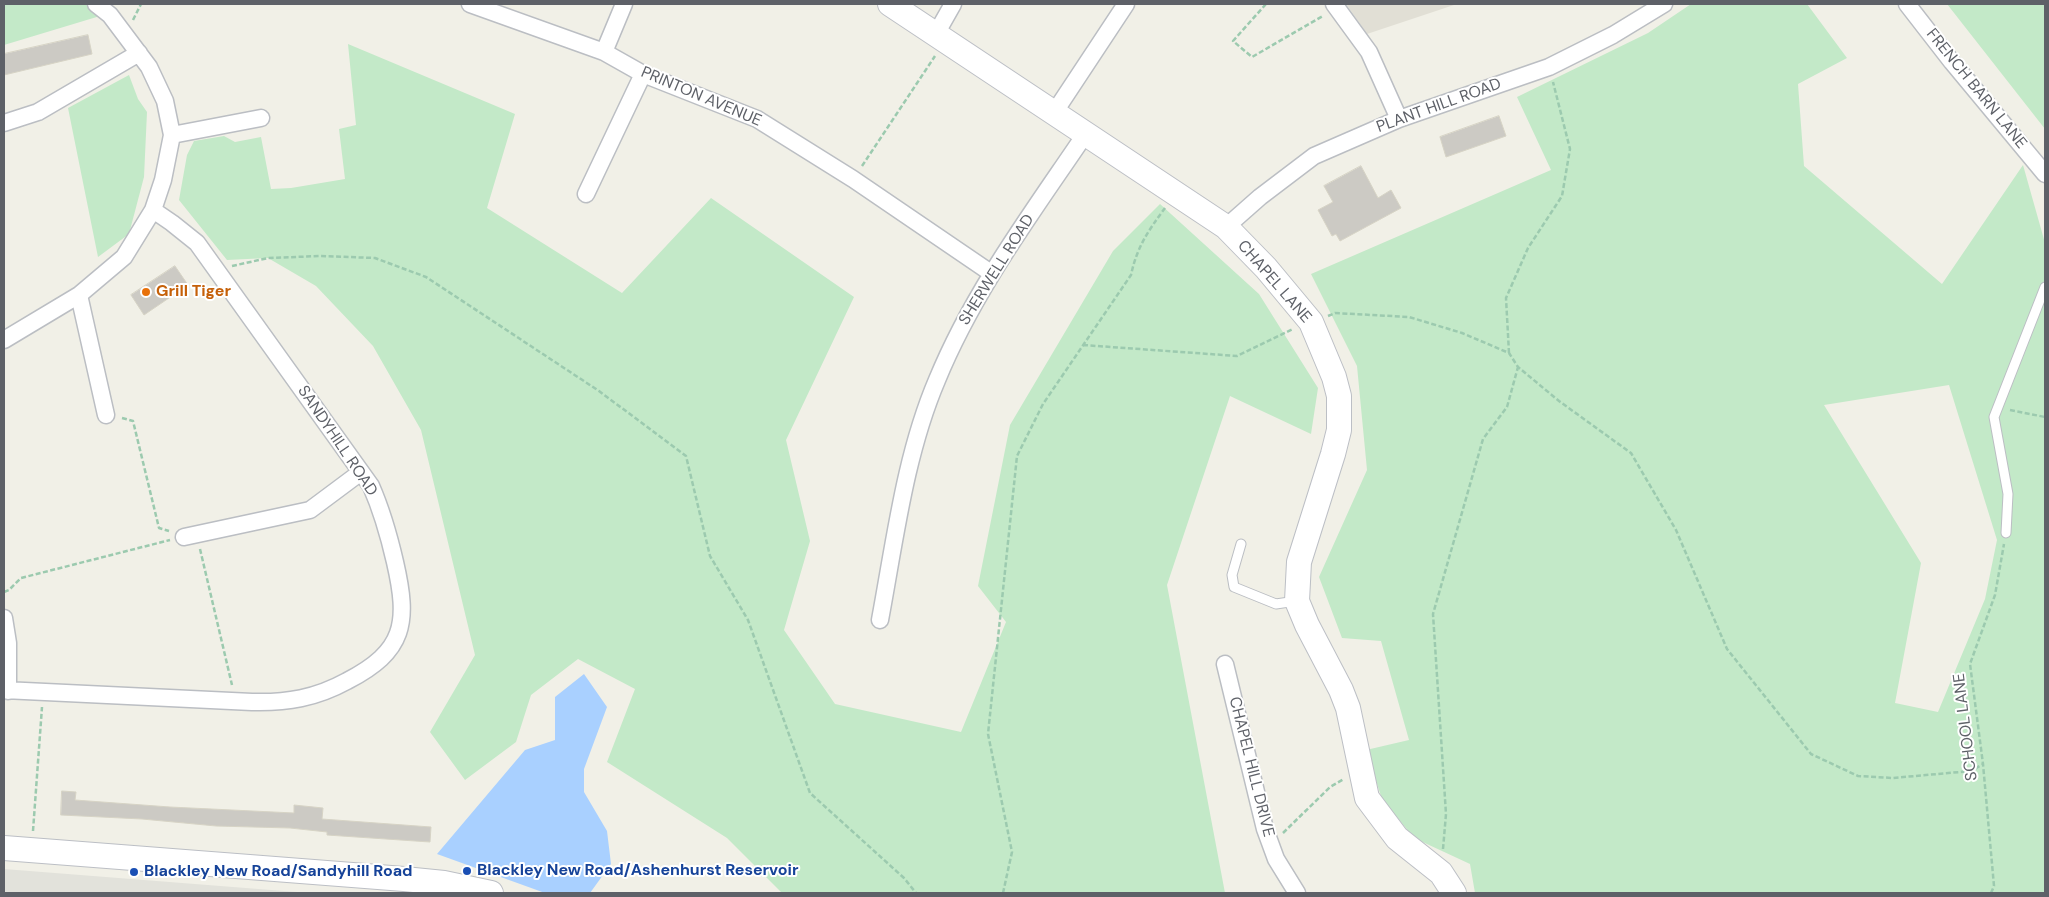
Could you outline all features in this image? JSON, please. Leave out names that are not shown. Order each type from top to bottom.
[{"type":"street","points":[[4,340],[79,295],[124,256],[152,210],[163,180],[172,136],[165,101],[150,66],[110,15],[96,4]]},
{"type":"street","name":"PRINTON AVENUE","points":[[470,4],[604,52],[643,74],[757,119],[853,180],[991,273]]},
{"type":"street","points":[[604,52],[624,4]]},
{"type":"street","name":"CHAPEL LANE","points":[[890,4],[1176,192],[1226,227],[1266,268],[1311,322],[1334,377],[1338,396],[1339,430],[1299,562],[1298,601],[1304,619],[1341,690],[1348,708],[1354,729],[1361,775],[1367,798],[1391,831],[1404,845],[1441,873],[1454,893]]},
{"type":"street","points":[[941,38],[953,4]]},
{"type":"street","points":[[1054,113],[1126,4]]},
{"type":"street","name":"PLANT HILL ROAD","points":[[1226,227],[1260,197],[1314,156],[1399,119],[1549,66],[1613,35],[1664,4]]},
{"type":"street","name":"FRENCH BARN LANE","points":[[1907,4],[1952,62],[2045,174]]},
{"type":"street","points":[[1336,6],[1369,52],[1399,119]]},
{"type":"street","points":[[4,123],[38,112],[139,53]]},
{"type":"street","points":[[586,194],[643,74]]},
{"type":"street","points":[[172,136],[261,118]]},
{"type":"street","name":"SHERWELL ROAD","points":[[880,620],[914,449],[936,381],[962,323],[991,273],[1086,133]]},
{"type":"street","name":"SANDYHILL ROAD","points":[[6,690],[276,703],[296,701],[323,693],[366,671],[387,654],[396,640],[403,612],[400,584],[381,508],[361,472],[197,243],[152,210]]},
{"type":"street","points":[[79,295],[106,415]]},
{"type":"street","points":[[190,536],[310,510],[361,472]]},
{"type":"street","points":[[4,618],[8,644],[6,690]]},
{"type":"street","name":"CHAPEL HILL DRIVE","points":[[1225,664],[1264,829],[1276,858],[1297,893]]},
{"type":"street","points":[[4,848],[404,879],[444,883],[492,893]]},
{"type":"lane","points":[[2006,533],[2008,494],[1994,417],[2045,287]]},
{"type":"lane","points":[[1241,544],[1232,575],[1234,587],[1276,604],[1298,601]]},
{"type":"path","points":[[1266,4],[1233,42],[1252,57],[1336,6]]},
{"type":"path","points":[[853,180],[941,38]]},
{"type":"path","points":[[1549,66],[1570,149],[1562,196],[1528,248],[1506,298],[1509,353],[1518,367],[1558,401],[1630,453],[1676,530],[1727,649],[1811,754],[1858,776],[1892,778],[1971,771],[1982,764]]},
{"type":"path","points":[[1003,893],[1012,852],[988,734],[1017,456],[1043,404],[1131,275],[1135,255],[1152,226],[1176,192]]},
{"type":"path","points":[[216,270],[268,258],[321,256],[375,258],[426,277],[599,391],[686,456],[710,556],[748,620],[810,793],[904,878],[916,893]]},
{"type":"path","points":[[1083,345],[1237,356],[1281,334],[1334,313],[1409,317],[1462,333],[1509,353]]},
{"type":"path","points":[[1441,873],[1446,814],[1433,614],[1482,439],[1507,407],[1518,367]]},
{"type":"path","points":[[1998,407],[2045,418]]},
{"type":"path","points":[[106,415],[133,421],[159,528],[190,536]]},
{"type":"path","name":"SCHOOL LANE","points":[[1991,893],[1994,886],[1970,664],[1995,594],[2006,533]]},
{"type":"path","points":[[4,592],[22,578],[190,536]]},
{"type":"path","points":[[190,536],[233,690],[233,701]]},
{"type":"path","points":[[32,850],[43,692]]},
{"type":"path","points":[[1276,858],[1282,834],[1330,787],[1345,779],[1361,775]]},
{"type":"shaded area","points":[[1346,4],[1457,4],[1367,34]]},
{"type":"shaded area","points":[[4,869],[284,891],[310,893],[4,893]]},
{"type":"green space","points":[[4,4],[85,4],[100,16],[4,45]]},
{"type":"green space","points":[[1691,4],[1807,4],[1847,58],[1798,84],[1804,166],[1942,284],[2023,165],[2045,243],[2045,893],[1475,893],[1470,864],[1414,838],[1382,799],[1366,750],[1409,740],[1381,641],[1342,638],[1319,577],[1367,470],[1357,366],[1311,274],[1551,170],[1517,97],[1648,33]],"holes":[[[1949,385],[1997,540],[1985,599],[1938,712],[1895,703],[1921,563],[1824,405]]]},
{"type":"green space","points":[[1947,4],[2045,4],[2045,129]]},
{"type":"green space","points":[[348,44],[515,114],[487,208],[622,293],[711,198],[854,297],[786,440],[810,541],[784,630],[835,704],[961,732],[1006,622],[978,586],[1010,425],[1113,251],[1160,204],[1259,294],[1318,388],[1311,434],[1230,396],[1167,585],[1225,893],[782,893],[727,838],[607,762],[635,689],[578,659],[531,695],[516,742],[465,780],[430,732],[475,655],[421,430],[373,346],[316,286],[268,258],[227,260],[179,200],[187,155],[194,141],[224,136],[235,142],[261,137],[271,189],[291,188],[345,179],[339,129],[356,125]]},
{"type":"green space","points":[[129,75],[138,99],[147,112],[144,177],[129,234],[98,257],[68,108]]},
{"type":"water","points":[[584,674],[607,707],[584,769],[584,792],[607,831],[611,864],[590,893],[545,893],[437,854],[525,750],[555,740],[555,697]]},
{"type":"building","points":[[88,35],[92,54],[4,75],[4,54]]},
{"type":"building","points":[[1499,116],[1506,136],[1446,157],[1440,137]]},
{"type":"building","points":[[1361,166],[1378,198],[1391,190],[1401,208],[1340,241],[1336,234],[1332,236],[1318,210],[1333,202],[1324,186]]},
{"type":"building","points":[[175,266],[188,285],[144,315],[131,295]]},
{"type":"building","points":[[62,791],[76,792],[75,800],[170,807],[294,813],[294,805],[323,808],[322,819],[431,827],[430,842],[327,835],[327,832],[290,828],[216,826],[142,819],[61,815]]},
{"type":"place","name":"Grill Tiger","points":[[146,292]]},
{"type":"place","name":"Blackley New Road/Ashenhurst Reservoir","points":[[467,871]]},
{"type":"place","name":"Blackley New Road/Sandyhill Road","points":[[134,872]]}]
